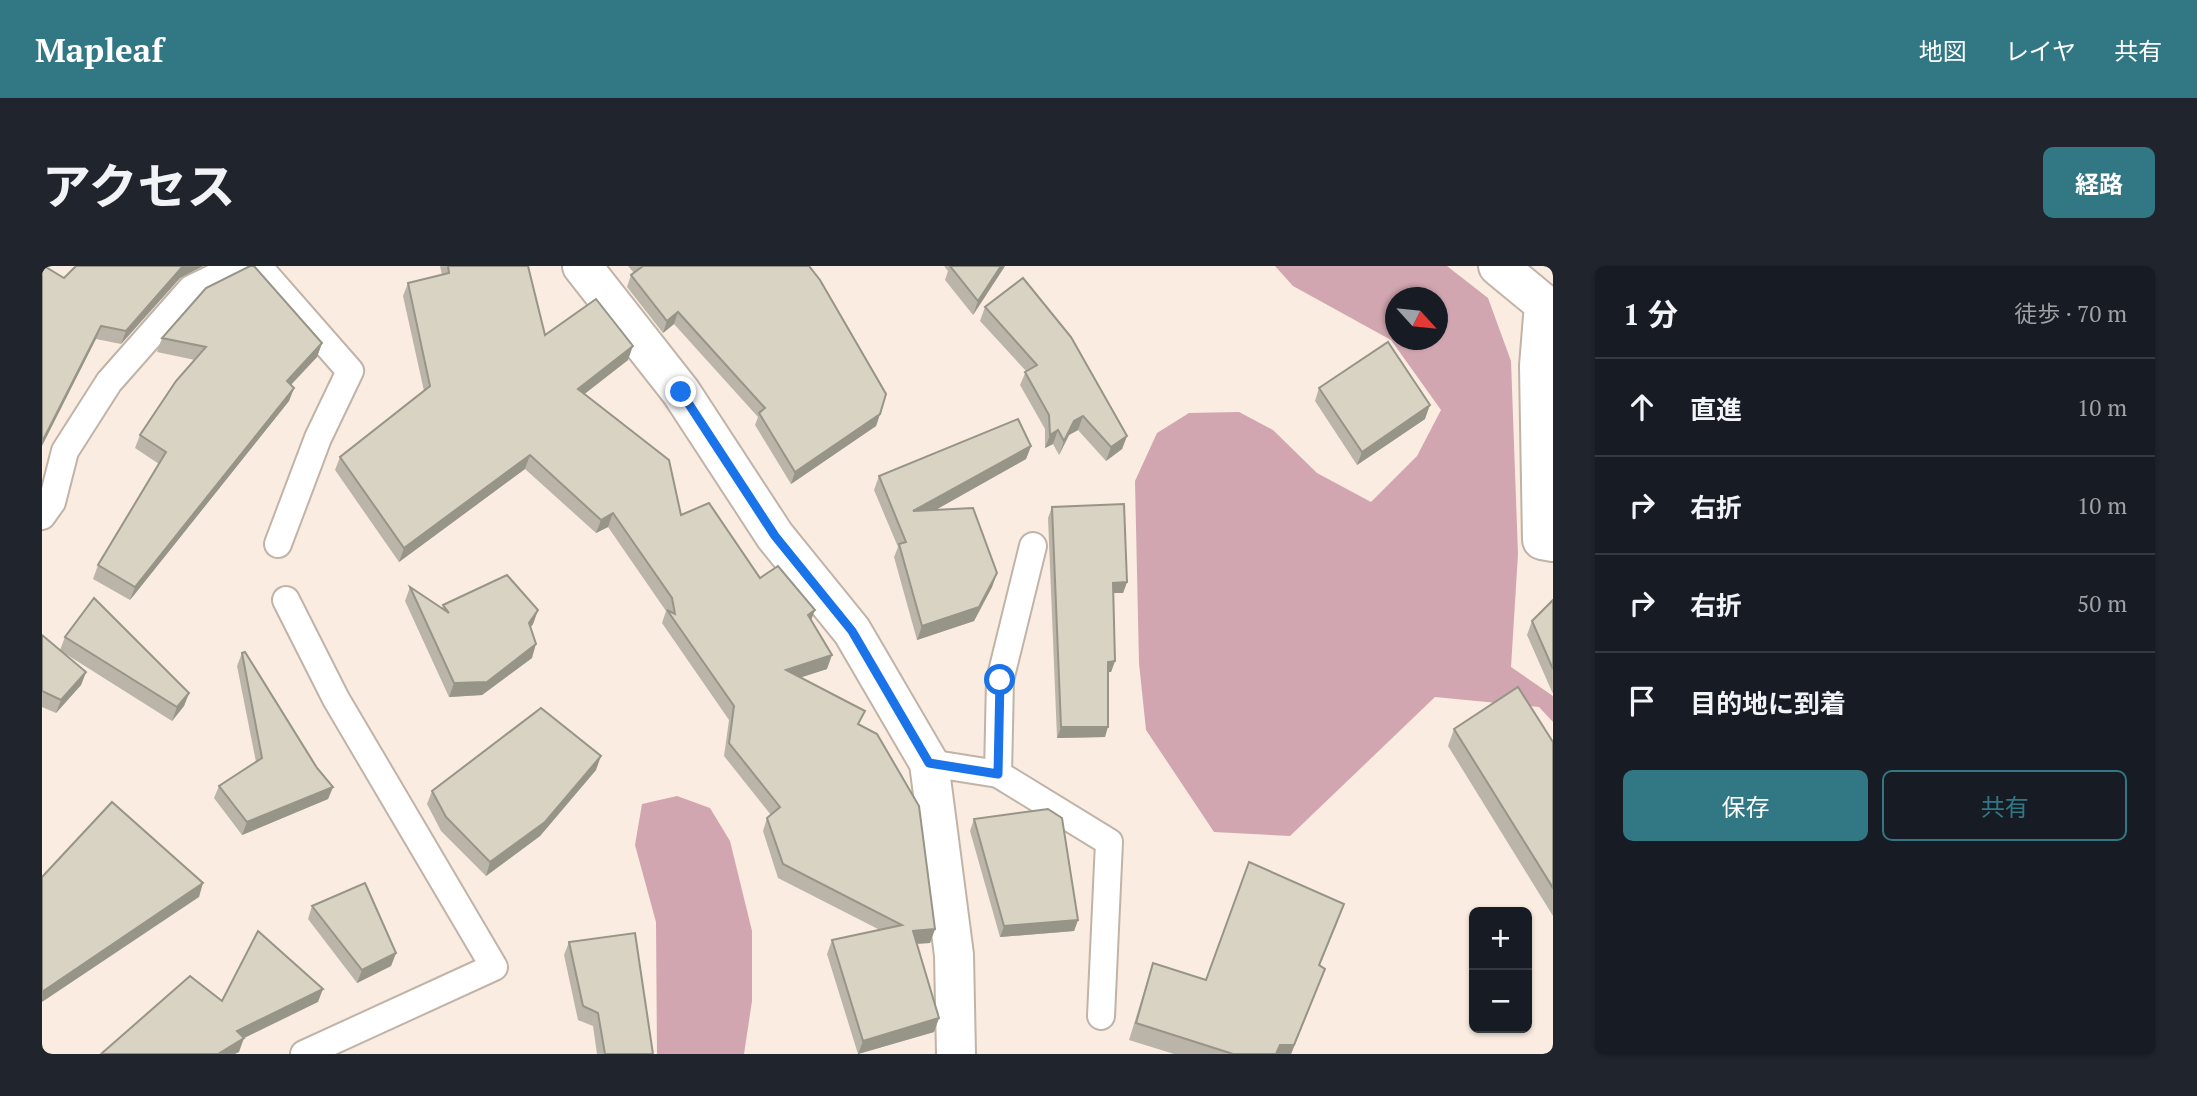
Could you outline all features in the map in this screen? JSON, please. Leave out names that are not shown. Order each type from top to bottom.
[{"type":"street","points":[[582,266],[681,392],[775,536],[852,631],[929,763],[954,955],[956,1054]]},
{"type":"street","points":[[1498,266],[1544,304],[1539,366],[1542,540],[1553,542]]},
{"type":"lane","points":[[42,516],[52,502],[65,451],[109,382],[191,289],[238,266]]},
{"type":"lane","points":[[258,266],[350,371],[318,438],[278,544]]},
{"type":"lane","points":[[998,774],[1000,680],[1032,546]]},
{"type":"lane","points":[[286,600],[336,699],[494,968],[304,1054]]},
{"type":"lane","points":[[929,763],[998,774],[1109,842],[1101,1016]]},
{"type":"shaded area","points":[[1275,266],[1447,266],[1488,298],[1511,361],[1518,554],[1511,667],[1553,696],[1553,722],[1539,707],[1435,697],[1290,836],[1214,832],[1146,730],[1139,663],[1135,481],[1157,433],[1189,413],[1239,412],[1273,430],[1317,473],[1371,502],[1417,456],[1441,410],[1398,350],[1448,350],[1448,287],[1385,287],[1385,337],[1293,286]]},
{"type":"shaded area","points":[[677,796],[710,808],[730,841],[752,931],[752,1001],[744,1054],[657,1054],[656,922],[635,845],[642,804]]},
{"type":"building","points":[[42,266],[64,278],[76,266],[183,266],[126,331],[101,326],[42,442]]},
{"type":"building","points":[[254,266],[322,343],[287,381],[294,388],[135,587],[98,565],[166,452],[140,435],[176,381],[206,347],[162,338],[206,288]]},
{"type":"building","points":[[448,266],[528,266],[545,335],[596,299],[633,346],[578,389],[669,460],[681,515],[709,503],[760,578],[778,566],[815,610],[808,615],[832,655],[786,670],[865,711],[858,724],[877,734],[919,806],[935,929],[913,931],[939,1018],[863,1041],[832,940],[902,925],[783,864],[767,818],[780,807],[729,743],[734,706],[667,610],[675,614],[672,598],[613,513],[601,520],[530,455],[404,548],[340,457],[430,386],[408,283],[449,273]]},
{"type":"building","points":[[643,266],[809,266],[820,280],[886,394],[880,414],[795,472],[759,413],[765,408],[678,312],[667,321],[631,275]]},
{"type":"building","points":[[950,266],[1001,266],[978,301]]},
{"type":"building","points":[[1023,278],[1071,337],[1127,436],[1111,447],[1083,416],[1074,421],[1064,441],[1058,430],[1050,435],[1049,415],[1025,372],[1037,365],[985,307]]},
{"type":"building","points":[[1385,344],[1385,350],[1393,350],[1430,405],[1362,452],[1319,388]]},
{"type":"building","points":[[1018,419],[1031,446],[913,511],[973,508],[997,573],[979,607],[922,626],[899,544],[906,542],[879,476]]},
{"type":"building","points":[[1124,504],[1127,582],[1113,583],[1115,661],[1108,662],[1108,727],[1061,727],[1052,507]]},
{"type":"building","points":[[507,575],[538,610],[529,623],[536,644],[487,682],[454,683],[410,587],[449,613],[443,605]]},
{"type":"building","points":[[94,598],[189,693],[177,707],[65,637]]},
{"type":"building","points":[[1553,600],[1553,669],[1532,621]]},
{"type":"building","points":[[42,635],[86,672],[61,700],[42,691]]},
{"type":"building","points":[[245,652],[317,768],[333,787],[247,822],[219,786],[262,758],[242,653]]},
{"type":"building","points":[[1518,687],[1553,742],[1553,888],[1454,729]]},
{"type":"building","points":[[541,708],[601,756],[545,822],[490,862],[446,817],[432,791]]},
{"type":"building","points":[[112,802],[203,883],[42,992],[42,877]]},
{"type":"building","points":[[1048,809],[1062,818],[1078,920],[1004,926],[974,819]]},
{"type":"building","points":[[1249,862],[1344,904],[1319,965],[1325,969],[1294,1045],[1280,1045],[1276,1054],[1233,1054],[1136,1023],[1153,963],[1206,980]]},
{"type":"building","points":[[365,883],[396,953],[362,970],[312,906]]},
{"type":"building","points":[[258,931],[323,989],[237,1031],[244,1038],[218,1054],[101,1054],[190,976],[222,1001]]},
{"type":"building","points":[[635,933],[653,1054],[605,1054],[598,1013],[583,1006],[569,942]]},
{"type":"route","points":[[681,392],[775,536],[852,631],[929,763],[998,774],[1000,680]]}]
